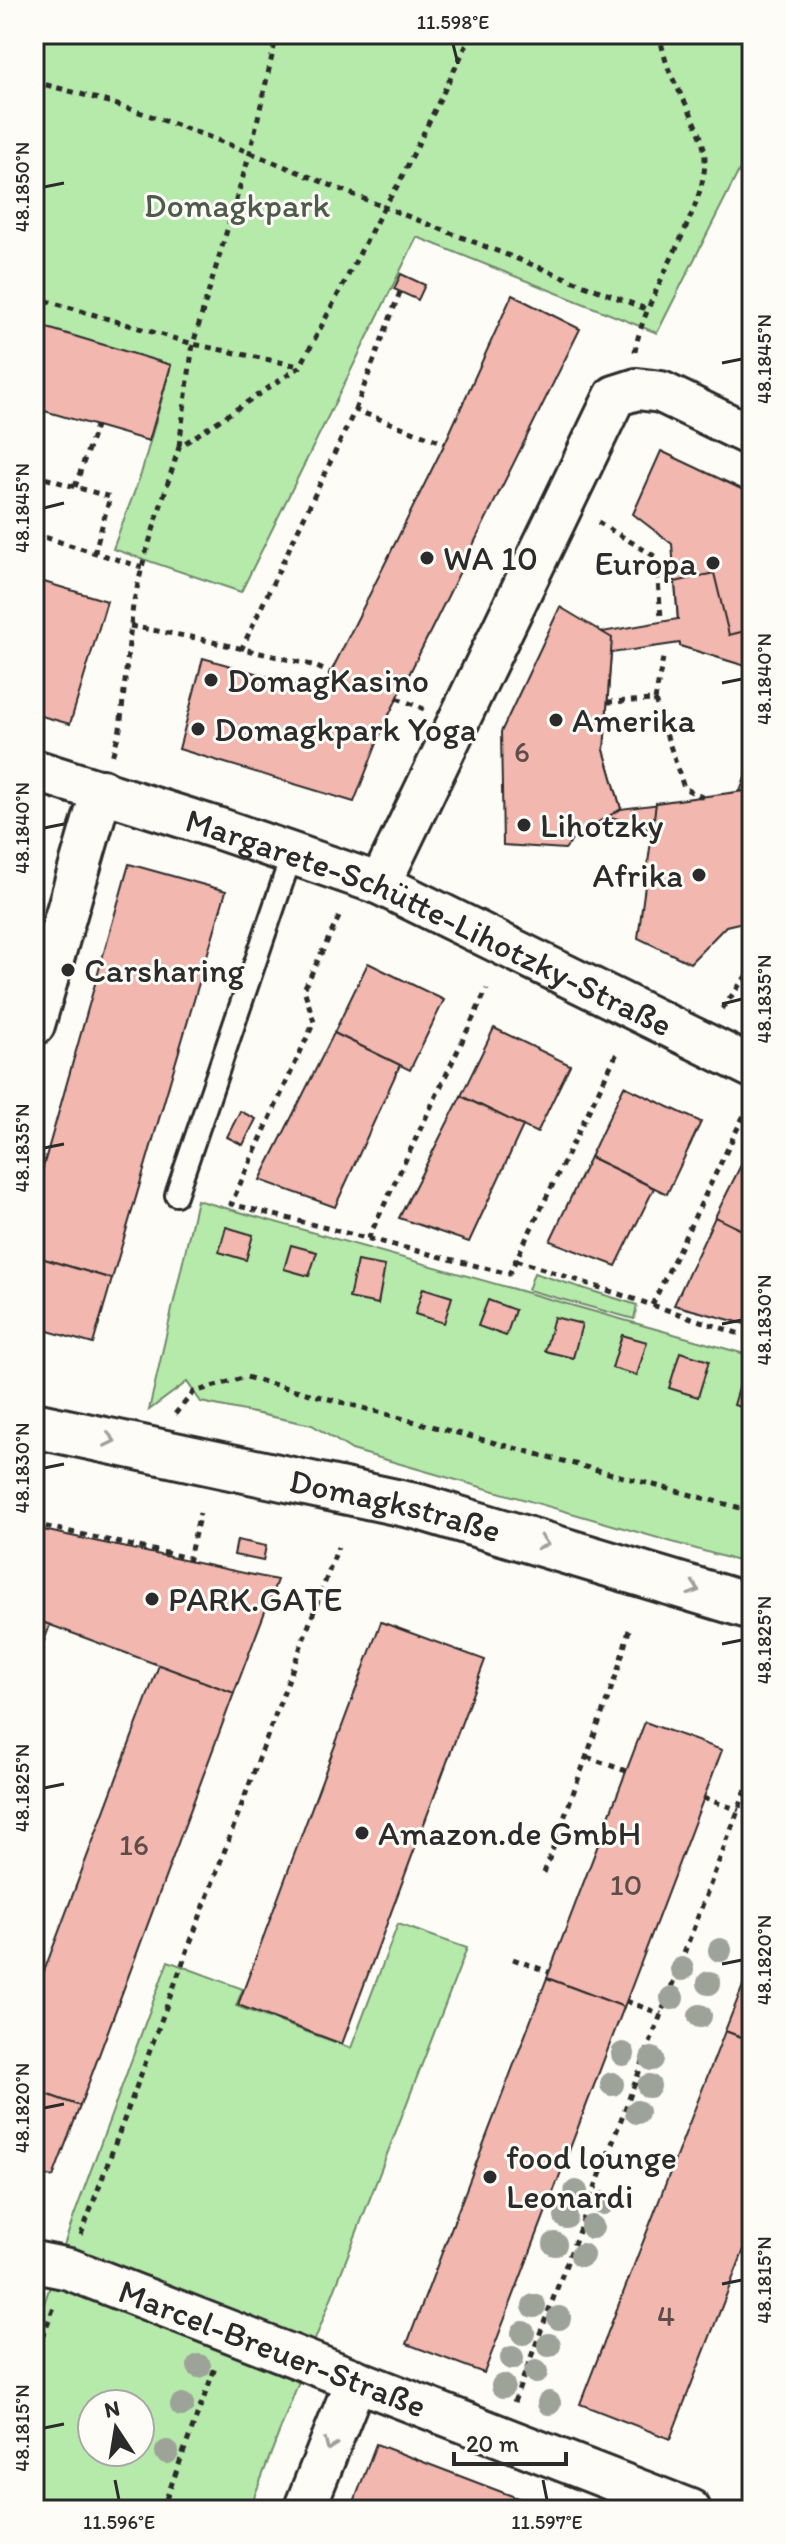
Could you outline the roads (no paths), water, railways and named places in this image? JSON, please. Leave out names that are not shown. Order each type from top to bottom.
[{"type":"street","points":[[380,884],[615,396],[637,389],[661,392],[752,436]]},
{"type":"street","name":"Margarete-Schütte-Lihotzky-Straße","points":[[34,770],[380,884],[752,1067]]},
{"type":"street","points":[[34,1025],[102,790]]},
{"type":"street","name":"Domagkstraße","points":[[34,1425],[360,1492],[752,1607]]},
{"type":"street","name":"Marcel-Breuer-Straße","points":[[51,2265],[690,2510]]},
{"type":"street","points":[[304,2510],[356,2380]]},
{"type":"lane","points":[[176,1195],[292,854]]},
{"type":"place","name":"WA 10","points":[[427,558]]},
{"type":"place","name":"Europa","points":[[713,563]]},
{"type":"place","name":"DomagKasino","points":[[211,680]]},
{"type":"place","name":"Amerika","points":[[556,720]]},
{"type":"place","name":"Domagkpark Yoga","points":[[198,729]]},
{"type":"place","name":"Lihotzky","points":[[524,825]]},
{"type":"place","name":"Afrika","points":[[699,875]]},
{"type":"place","name":"Carsharing","points":[[68,970]]},
{"type":"place","name":"PARK.GATE","points":[[152,1599]]},
{"type":"place","name":"Amazon.de GmbH","points":[[362,1833]]},
{"type":"place","name":"food lounge Leonardi","points":[[490,2177]]},
{"type":"park label","name":"Domagkpark","points":[[237,205]]}]
